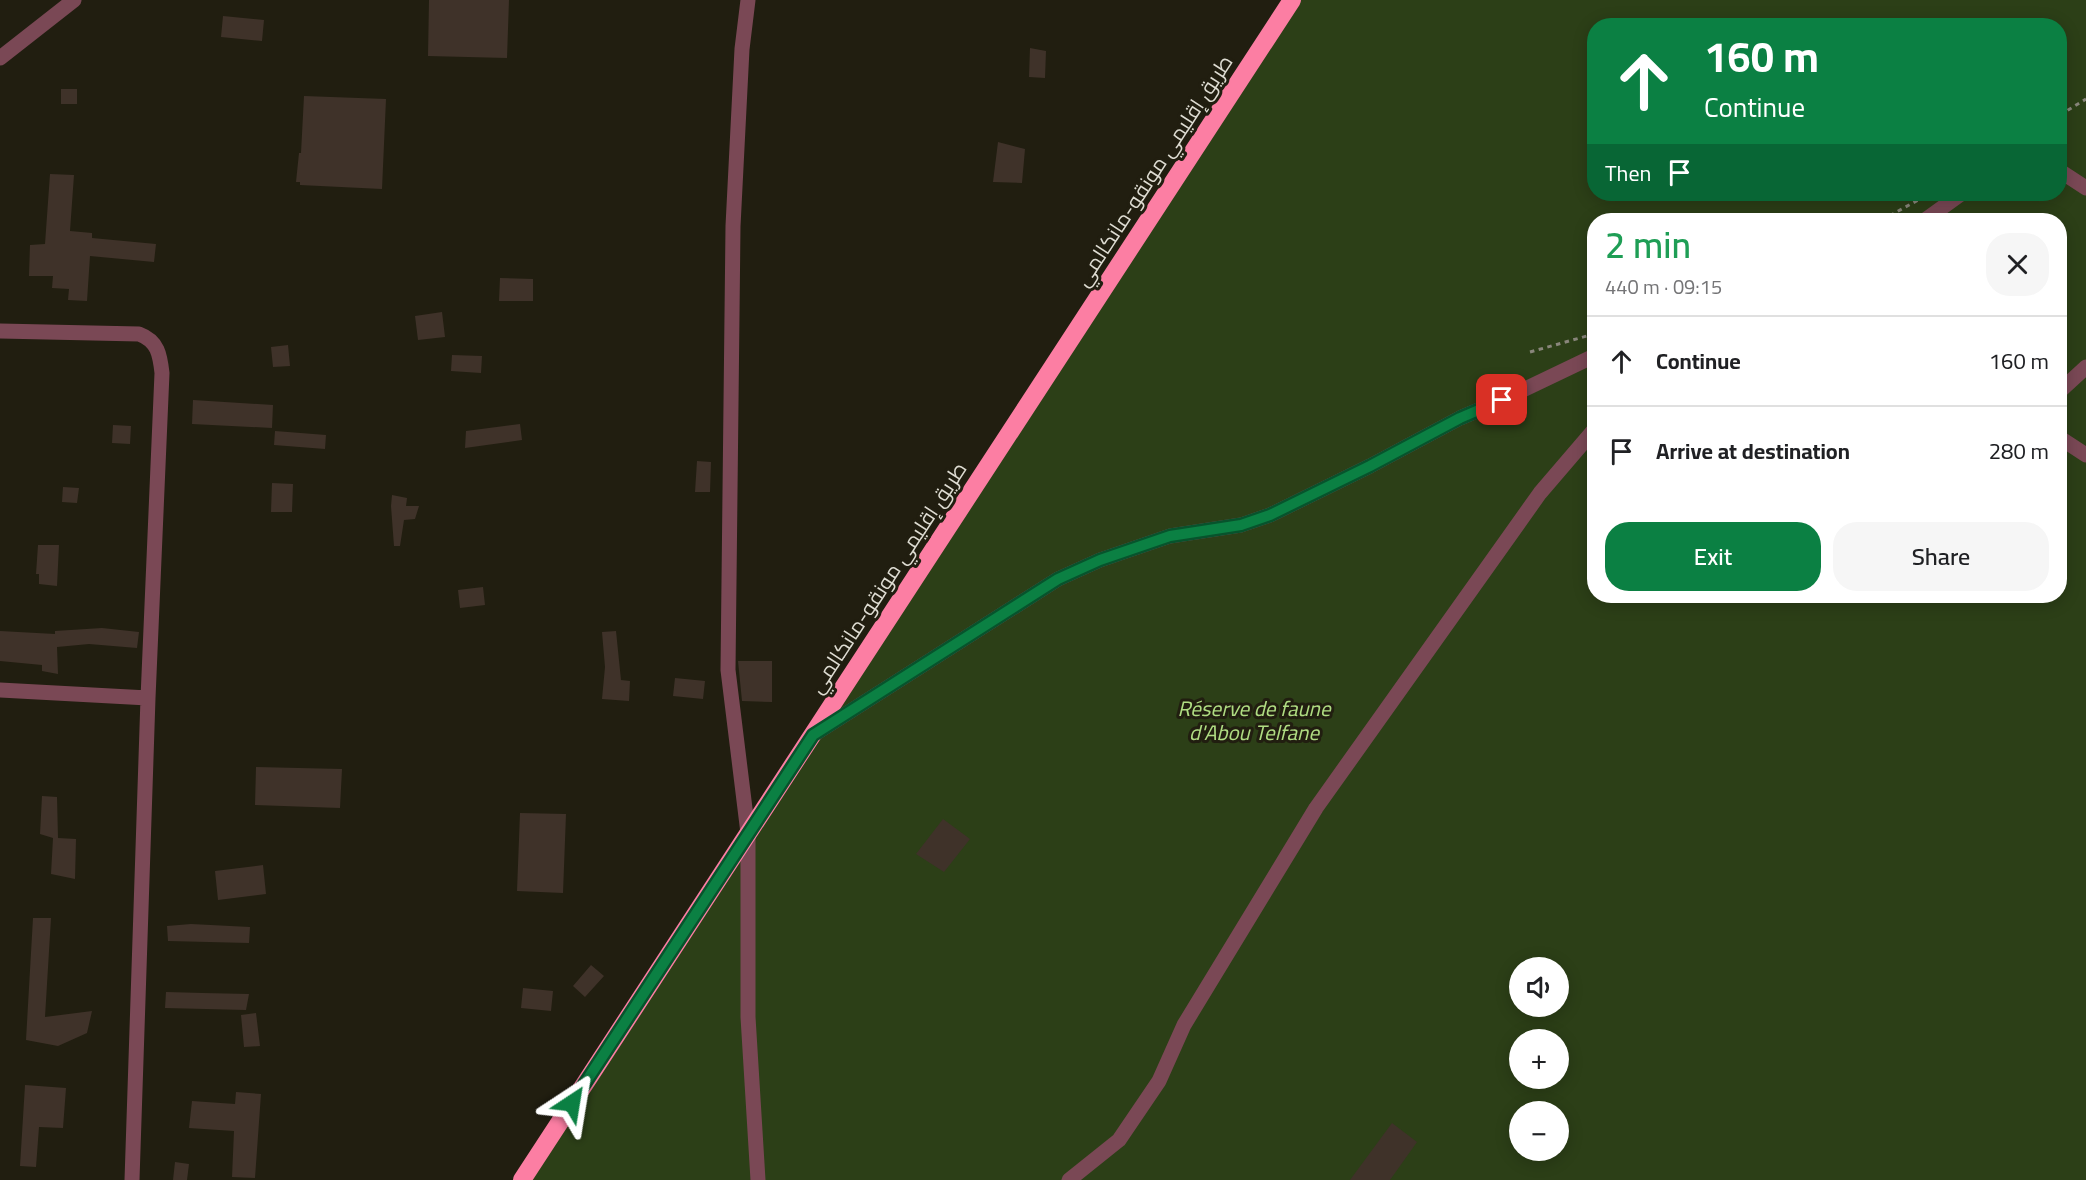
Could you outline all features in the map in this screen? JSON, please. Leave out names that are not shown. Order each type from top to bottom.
[{"type":"highway","name":"طريق إقليمي مونقو-مانكالمي","points":[[522,1180],[1292,0]]},
{"type":"street","points":[[0,58],[58,6],[74,0]]},
{"type":"street","points":[[748,0],[742,49],[733,226],[728,670],[748,833],[748,1017],[758,1180]]},
{"type":"street","points":[[2067,176],[2086,188]]},
{"type":"street","points":[[1935,213],[1951,201]]},
{"type":"street","points":[[0,331],[139,334],[151,340],[159,351],[162,373],[148,698],[132,1180]]},
{"type":"street","points":[[813,735],[1058,579],[1100,560],[1170,536],[1241,525],[1270,515],[1370,466],[1460,418],[1587,359]]},
{"type":"street","points":[[2067,385],[2086,367]]},
{"type":"street","points":[[1069,1180],[1119,1140],[1160,1081],[1184,1025],[1316,808],[1540,493],[1587,438]]},
{"type":"street","points":[[2067,443],[2086,456]]},
{"type":"street","points":[[0,690],[148,698]]},
{"type":"path","points":[[2067,111],[2086,99]]},
{"type":"path","points":[[1895,213],[1916,201]]},
{"type":"path","points":[[1530,352],[1587,336]]},
{"type":"green space","name":"Réserve de faune d'Abou Telfane","points":[[1292,0],[2086,0],[2086,1180],[522,1180]]},
{"type":"building","points":[[429,0],[509,0],[507,58],[428,56]]},
{"type":"building","points":[[223,16],[264,20],[262,41],[221,37]]},
{"type":"building","points":[[1030,48],[1046,51],[1045,78],[1029,77]]},
{"type":"building","points":[[61,89],[77,89],[77,104],[61,104]]},
{"type":"building","points":[[304,96],[386,99],[382,189],[300,185],[300,182],[296,182],[299,153],[301,153]]},
{"type":"building","points":[[998,142],[1025,149],[1022,183],[993,182]]},
{"type":"building","points":[[50,174],[74,175],[70,231],[92,233],[92,238],[156,244],[154,262],[90,256],[87,301],[68,300],[69,289],[52,288],[53,276],[29,276],[30,245],[45,244]]},
{"type":"building","points":[[500,278],[533,279],[533,301],[499,301]]},
{"type":"building","points":[[442,312],[445,337],[418,340],[415,316]]},
{"type":"building","points":[[288,345],[290,366],[273,367],[271,347]]},
{"type":"building","points":[[452,355],[482,356],[481,373],[451,371]]},
{"type":"building","points":[[193,400],[273,405],[272,428],[192,424]]},
{"type":"building","points":[[520,424],[522,440],[465,448],[466,431]]},
{"type":"building","points":[[113,425],[131,426],[130,444],[112,443]]},
{"type":"building","points":[[275,431],[326,435],[325,449],[274,445]]},
{"type":"building","points":[[697,461],[711,462],[710,492],[695,492]]},
{"type":"building","points":[[272,483],[293,484],[292,512],[271,512]]},
{"type":"building","points":[[63,487],[79,488],[77,503],[62,502]]},
{"type":"building","points":[[392,495],[407,498],[406,506],[419,506],[415,519],[404,520],[400,546],[394,546]]},
{"type":"building","points":[[38,545],[59,545],[57,586],[39,584],[39,574],[36,574]]},
{"type":"building","points":[[483,587],[485,605],[460,608],[458,590]]},
{"type":"building","points":[[102,628],[139,632],[137,648],[89,644],[57,647],[58,674],[42,671],[42,665],[0,661],[0,631],[55,634],[55,631]]},
{"type":"building","points":[[616,631],[621,680],[630,681],[629,701],[602,699],[605,667],[602,632]]},
{"type":"building","points":[[738,661],[772,661],[772,702],[742,701]]},
{"type":"building","points":[[675,678],[705,681],[703,699],[673,696]]},
{"type":"building","points":[[256,767],[342,769],[340,808],[255,805]]},
{"type":"building","points":[[42,796],[57,797],[58,838],[76,839],[75,879],[51,874],[53,838],[40,834]]},
{"type":"building","points":[[520,813],[566,814],[563,893],[517,891]]},
{"type":"building","points":[[943,819],[970,839],[944,872],[916,854]]},
{"type":"building","points":[[263,865],[266,894],[218,900],[215,871]]},
{"type":"building","points":[[33,918],[51,918],[45,1017],[92,1011],[87,1033],[58,1046],[26,1040]]},
{"type":"building","points":[[191,924],[250,927],[249,943],[168,941],[167,926]]},
{"type":"building","points":[[591,965],[604,976],[585,997],[573,986]]},
{"type":"building","points":[[523,988],[553,991],[551,1011],[521,1008]]},
{"type":"building","points":[[166,992],[249,994],[246,1010],[165,1008]]},
{"type":"building","points":[[256,1013],[260,1046],[244,1047],[241,1015]]},
{"type":"building","points":[[25,1085],[66,1088],[63,1128],[39,1127],[36,1167],[20,1166]]},
{"type":"building","points":[[236,1092],[261,1094],[255,1178],[232,1177],[234,1131],[189,1128],[192,1101],[235,1104]]},
{"type":"building","points":[[1392,1123],[1417,1142],[1390,1180],[1350,1180]]},
{"type":"building","points":[[175,1162],[189,1164],[187,1180],[173,1180]]},
{"type":"route","points":[[572,1103],[813,735],[1058,579],[1100,560],[1170,536],[1241,525],[1270,515],[1370,466],[1460,418],[1502,400]]}]
